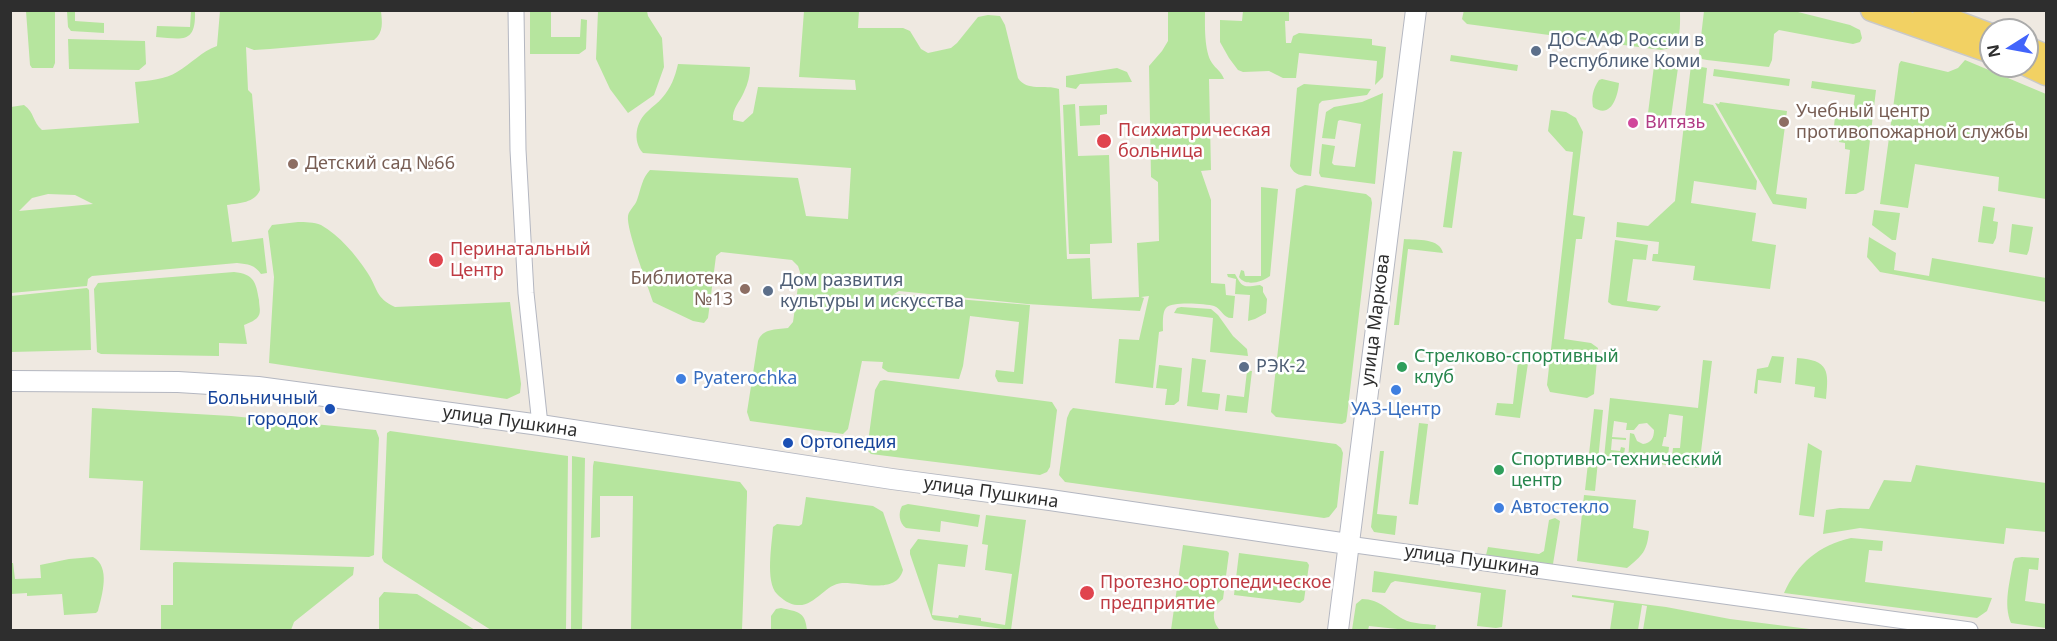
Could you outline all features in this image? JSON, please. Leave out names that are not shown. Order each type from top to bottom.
[{"type":"main road","points":[[1872,10],[1979,48]]},
{"type":"main road","points":[[1924,10],[1979,31]]},
{"type":"street","points":[[516,10],[518,150],[526,292],[540,425]]},
{"type":"street","name":"улица Маркова","points":[[1338,630],[1416,10]]},
{"type":"street","name":"улица Пушкина","points":[[10,381],[238,384],[540,425],[836,471],[1348,544],[1970,630]]},
{"type":"green space","points":[[1464,10],[1680,10],[1680,28],[1675,45],[1661,50],[1467,24],[1462,19]]},
{"type":"green space","points":[[26,11],[55,11],[55,63],[53,68],[32,68],[30,65]]},
{"type":"green space","points":[[67,11],[75,11],[75,21],[104,23],[104,33],[71,31],[68,27]]},
{"type":"green space","points":[[191,11],[195,11],[195,22],[190,34],[186,37],[156,37],[157,26],[190,27]]},
{"type":"green space","points":[[220,11],[381,11],[381,30],[374,40],[254,50],[246,47],[248,90],[252,94],[260,190],[251,200],[227,205],[232,242],[263,238],[267,273],[261,274],[251,265],[237,263],[92,276],[88,279],[87,286],[11,293],[11,107],[24,105],[42,130],[139,123],[135,82],[173,74],[217,46]],"holes":[[[48,194],[75,195],[93,204],[19,211],[32,198]]]},
{"type":"green space","points":[[530,11],[551,11],[551,37],[580,37],[581,19],[587,20],[586,49],[579,54],[530,54]]},
{"type":"green space","points":[[598,11],[647,11],[662,38],[664,67],[654,95],[628,113],[610,89],[596,59]]},
{"type":"green space","points":[[804,11],[859,11],[858,28],[903,28],[910,31],[921,49],[928,53],[951,48],[978,17],[1000,16],[1005,25],[1018,78],[1026,85],[1059,89],[1067,259],[1090,258],[1092,299],[1139,297],[1137,243],[1159,241],[1158,182],[1151,177],[1149,66],[1168,41],[1168,11],[1205,11],[1209,58],[1224,79],[1209,79],[1211,170],[1201,171],[1211,200],[1211,283],[1225,284],[1226,295],[1235,296],[1233,318],[1227,317],[1217,307],[1210,305],[1182,304],[1166,308],[1163,315],[1163,331],[1159,332],[1153,388],[1115,383],[1119,339],[1139,340],[1149,296],[1141,297],[1144,298],[1140,311],[1027,304],[899,291],[891,296],[895,294],[1030,305],[1023,384],[998,382],[995,376],[996,370],[1014,372],[1019,322],[970,316],[959,379],[888,372],[882,368],[883,362],[862,361],[848,429],[843,434],[750,421],[747,412],[758,341],[766,332],[788,328],[793,322],[800,272],[798,266],[792,260],[721,252],[716,256],[708,318],[704,323],[693,321],[653,302],[630,233],[628,216],[636,202],[643,180],[650,170],[798,178],[806,216],[848,219],[851,168],[643,153],[637,143],[637,131],[644,115],[668,90],[678,64],[750,67],[747,86],[733,116],[733,120],[743,122],[753,113],[758,87],[856,90],[855,80],[799,77]]},
{"type":"green space","points":[[1243,11],[1289,11],[1289,21],[1285,21],[1286,43],[1291,43],[1293,36],[1299,33],[1372,39],[1372,45],[1386,47],[1383,77],[1375,85],[1377,61],[1299,53],[1296,78],[1283,78],[1269,71],[1243,72],[1238,70],[1220,42],[1220,20],[1242,21]]},
{"type":"green space","points":[[1704,11],[1794,11],[1850,25],[1860,30],[1862,38],[1860,42],[1853,44],[1779,30],[1774,34],[1772,60],[1769,67],[1707,60],[1702,59],[1699,54]]},
{"type":"green space","points":[[68,39],[145,41],[146,64],[139,70],[69,69]]},
{"type":"green space","points":[[1451,55],[1518,65],[1517,71],[1450,61]]},
{"type":"green space","points":[[1655,58],[1679,61],[1671,117],[1664,124],[1647,121]]},
{"type":"green space","points":[[1965,60],[1979,66],[1979,78],[2008,78],[2046,94],[2046,199],[1998,191],[1999,177],[1915,164],[1908,208],[1880,204],[1899,64],[1901,61],[1948,72],[1958,68]]},
{"type":"green space","points":[[1691,65],[1707,68],[1703,103],[1713,105],[1757,181],[1756,190],[1694,181],[1691,203],[1756,213],[1752,241],[1776,245],[1770,289],[1693,280],[1695,266],[1652,261],[1653,254],[1658,254],[1659,242],[1616,237],[1617,222],[1648,226],[1675,201]]},
{"type":"green space","points":[[1117,68],[1127,72],[1132,82],[1080,84],[1076,89],[1066,87],[1066,76]]},
{"type":"green space","points":[[1714,69],[1790,79],[1789,86],[1713,76]]},
{"type":"green space","points":[[1599,80],[1619,83],[1615,100],[1605,111],[1593,107],[1592,103],[1594,90]]},
{"type":"green space","points":[[1812,81],[1876,90],[1864,190],[1856,194],[1845,194],[1850,150],[1845,149],[1845,143],[1839,142],[1840,136],[1833,135],[1835,117],[1852,119],[1855,95],[1811,88]]},
{"type":"green space","points":[[1304,84],[1371,89],[1367,95],[1322,101],[1319,104],[1311,176],[1296,173],[1290,166],[1297,88]]},
{"type":"green space","points":[[1383,93],[1375,184],[1321,177],[1319,173],[1322,144],[1335,146],[1332,163],[1334,165],[1355,167],[1361,124],[1340,120],[1335,139],[1322,138],[1326,112],[1334,107],[1362,102]]},
{"type":"green space","points":[[1715,103],[1787,111],[1776,194],[1807,198],[1806,209],[1773,204]]},
{"type":"green space","points":[[1075,104],[1078,156],[1109,155],[1112,243],[1090,244],[1090,254],[1069,254],[1063,105]]},
{"type":"green space","points":[[1107,105],[1107,114],[1100,115],[1100,125],[1080,126],[1079,106]]},
{"type":"green space","points":[[1551,110],[1566,112],[1576,118],[1583,132],[1573,215],[1585,217],[1582,239],[1576,239],[1564,339],[1591,343],[1598,348],[1594,394],[1587,398],[1550,392],[1547,385],[1573,152],[1566,151],[1548,131]]},
{"type":"green space","points":[[1453,151],[1462,152],[1452,228],[1443,227]]},
{"type":"green space","points":[[1305,185],[1366,194],[1371,198],[1372,203],[1347,416],[1346,422],[1342,424],[1276,417],[1271,412],[1296,189]]},
{"type":"green space","points":[[1261,187],[1278,189],[1270,276],[1259,282],[1250,283],[1239,277],[1241,270],[1244,271],[1245,276],[1261,276]]},
{"type":"green space","points":[[1983,206],[1995,208],[1993,221],[1998,222],[1993,244],[1978,242]]},
{"type":"green space","points":[[1874,210],[1900,213],[1896,240],[1892,240],[1872,225]]},
{"type":"green space","points":[[298,222],[318,224],[334,234],[358,259],[380,296],[395,307],[510,302],[521,384],[520,393],[507,399],[269,363],[274,277],[268,231],[272,225]]},
{"type":"green space","points":[[2012,224],[2033,227],[2027,255],[2009,252]]},
{"type":"green space","points":[[1869,237],[1896,253],[1894,270],[1929,276],[1932,258],[2046,278],[2046,302],[1880,272],[1867,257]]},
{"type":"green space","points":[[1404,239],[1433,242],[1441,248],[1443,253],[1408,249],[1399,325],[1394,325]]},
{"type":"green space","points":[[1615,240],[1648,245],[1646,260],[1633,259],[1627,301],[1661,306],[1657,311],[1612,305],[1608,302]]},
{"type":"green space","points":[[234,272],[250,277],[258,294],[259,315],[255,320],[244,325],[247,344],[219,343],[219,356],[101,354],[97,352],[94,289],[98,283]]},
{"type":"green space","points":[[1227,274],[1235,274],[1244,286],[1260,285],[1263,287],[1267,299],[1266,313],[1248,321],[1250,295],[1235,294],[1236,279],[1228,277]]},
{"type":"green space","points":[[87,288],[89,290],[91,350],[11,352],[11,296]]},
{"type":"green space","points":[[1177,308],[1211,309],[1247,349],[1248,356],[1210,352],[1213,318],[1174,313]]},
{"type":"green space","points":[[1772,356],[1784,357],[1781,383],[1758,380],[1757,394],[1754,393],[1757,369],[1768,367]]},
{"type":"green space","points":[[1192,358],[1206,360],[1202,392],[1220,394],[1218,410],[1187,406]]},
{"type":"green space","points":[[1797,358],[1815,361],[1825,369],[1827,374],[1826,399],[1814,397],[1815,387],[1795,384]]},
{"type":"green space","points":[[1703,360],[1712,361],[1699,468],[1671,465],[1673,448],[1680,448],[1683,416],[1669,414],[1666,437],[1664,437],[1662,446],[1669,447],[1667,465],[1628,461],[1630,433],[1634,434],[1637,441],[1643,444],[1653,438],[1654,430],[1647,423],[1639,424],[1634,430],[1626,430],[1627,423],[1614,421],[1612,437],[1626,438],[1626,440],[1612,439],[1611,450],[1620,451],[1621,447],[1625,448],[1623,461],[1604,458],[1610,398],[1698,408]]},
{"type":"green space","points":[[1518,362],[1528,363],[1520,418],[1495,415],[1497,403],[1513,404]]},
{"type":"green space","points":[[1159,365],[1182,368],[1179,401],[1174,405],[1165,405],[1167,389],[1156,388]]},
{"type":"green space","points":[[1247,371],[1252,371],[1247,413],[1225,411],[1227,395],[1244,397]]},
{"type":"green space","points":[[880,381],[1052,402],[1057,410],[1050,467],[1047,472],[1040,475],[871,454],[867,450],[875,390]]},
{"type":"green space","points":[[92,408],[231,416],[376,430],[379,438],[374,555],[369,557],[140,550],[143,481],[89,478]]},
{"type":"green space","points":[[1073,408],[1336,444],[1343,453],[1337,507],[1329,517],[1324,518],[1065,482],[1059,475],[1067,418]]},
{"type":"green space","points":[[1594,409],[1603,410],[1595,491],[1585,490]]},
{"type":"green space","points":[[1419,423],[1428,424],[1418,505],[1409,504]]},
{"type":"green space","points":[[390,431],[568,456],[566,630],[491,630],[384,562],[382,558],[387,433]]},
{"type":"green space","points":[[1808,443],[1822,451],[1814,517],[1799,515]]},
{"type":"green space","points":[[1380,451],[1384,451],[1377,514],[1397,516],[1395,535],[1374,532],[1371,527]]},
{"type":"green space","points":[[572,456],[585,458],[582,630],[571,630]]},
{"type":"green space","points":[[594,461],[740,482],[747,491],[742,630],[631,630],[633,496],[600,496],[600,537],[591,538]]},
{"type":"green space","points":[[1916,465],[2046,483],[2046,532],[2006,528],[2004,544],[1860,528],[1823,534],[1826,510],[1869,509],[1884,480],[1911,482]]},
{"type":"green space","points":[[1584,495],[1636,500],[1633,528],[1649,531],[1643,552],[1627,568],[1577,561]]},
{"type":"green space","points":[[806,497],[873,506],[883,512],[903,570],[899,578],[886,585],[877,586],[836,584],[803,605],[792,604],[779,596],[773,588],[770,572],[773,527],[777,524],[799,526],[802,524]]},
{"type":"green space","points":[[908,504],[980,515],[978,527],[941,521],[940,532],[906,528],[900,515],[902,506]]},
{"type":"green space","points":[[986,515],[1026,520],[1011,630],[934,620],[932,618],[910,554],[910,550],[918,539],[968,545],[965,567],[938,564],[932,615],[981,618],[981,621],[1005,625],[1012,574],[985,570],[988,545],[982,544]]},
{"type":"green space","points":[[1555,518],[1560,521],[1553,564],[1550,566],[1489,558],[1486,555],[1488,547],[1539,554],[1544,551],[1549,520]]},
{"type":"green space","points":[[1851,538],[1883,541],[1882,551],[1869,550],[1865,582],[1992,598],[1987,611],[1977,618],[1784,593],[1795,573],[1810,557],[1829,545]]},
{"type":"green space","points":[[1183,545],[1229,553],[1223,599],[1219,602],[1214,614],[1215,622],[1220,630],[1171,630]]},
{"type":"green space","points":[[1239,553],[1307,562],[1309,565],[1304,600],[1300,603],[1234,595]]},
{"type":"green space","points":[[93,557],[99,562],[104,574],[96,613],[64,615],[62,594],[27,596],[27,593],[11,594],[11,563],[13,563],[15,579],[41,578],[40,565]]},
{"type":"green space","points":[[2015,558],[2039,558],[2038,570],[2029,569],[2025,601],[2046,604],[2046,628],[2011,623],[2007,601],[2009,585],[2013,562]]},
{"type":"green space","points":[[173,563],[354,567],[353,575],[294,622],[291,630],[161,630],[161,605],[173,605]]},
{"type":"green space","points":[[1374,571],[1506,590],[1502,627],[1477,626],[1481,593],[1395,581],[1385,593],[1372,592]]},
{"type":"green space","points":[[384,592],[417,594],[475,630],[379,630],[379,598]]},
{"type":"green space","points":[[1572,595],[1666,607],[1730,619],[1817,630],[1643,630],[1647,606],[1642,605],[1638,630],[1610,630],[1614,603],[1572,597]]},
{"type":"green space","points":[[1362,599],[1379,603],[1407,621],[1436,625],[1435,630],[1369,626],[1368,630],[1352,630],[1356,604]]},
{"type":"green space","points":[[781,608],[800,613],[807,630],[771,630],[771,616],[776,609]]},
{"type":"place","name":"ДОСААФ России в Республике Коми","points":[[1536,51]]},
{"type":"place","name":"Учебный центр противопожарной службы","points":[[1784,122]]},
{"type":"place","name":"Витязь","points":[[1633,123]]},
{"type":"place","name":"Психиатрическая больница","points":[[1104,141]]},
{"type":"place","name":"Детский сад №66","points":[[293,164]]},
{"type":"place","name":"Перинатальный Центр","points":[[436,260]]},
{"type":"place","name":"Библиотека №13","points":[[745,289]]},
{"type":"place","name":"Дом развития культуры и искусства","points":[[768,291]]},
{"type":"place","name":"РЭК-2","points":[[1244,367]]},
{"type":"place","name":"Стрелково-спортивный клуб","points":[[1402,367]]},
{"type":"place","name":"Pyaterochka","points":[[681,379]]},
{"type":"place","name":"УАЗ-Центр","points":[[1396,390]]},
{"type":"place","name":"Больничный городок","points":[[330,409]]},
{"type":"place","name":"Ортопедия","points":[[788,443]]},
{"type":"place","name":"Спортивно-технический центр","points":[[1499,470]]},
{"type":"place","name":"Автостекло","points":[[1499,508]]},
{"type":"place","name":"Протезно-ортопедическое предприятие","points":[[1087,593]]}]
